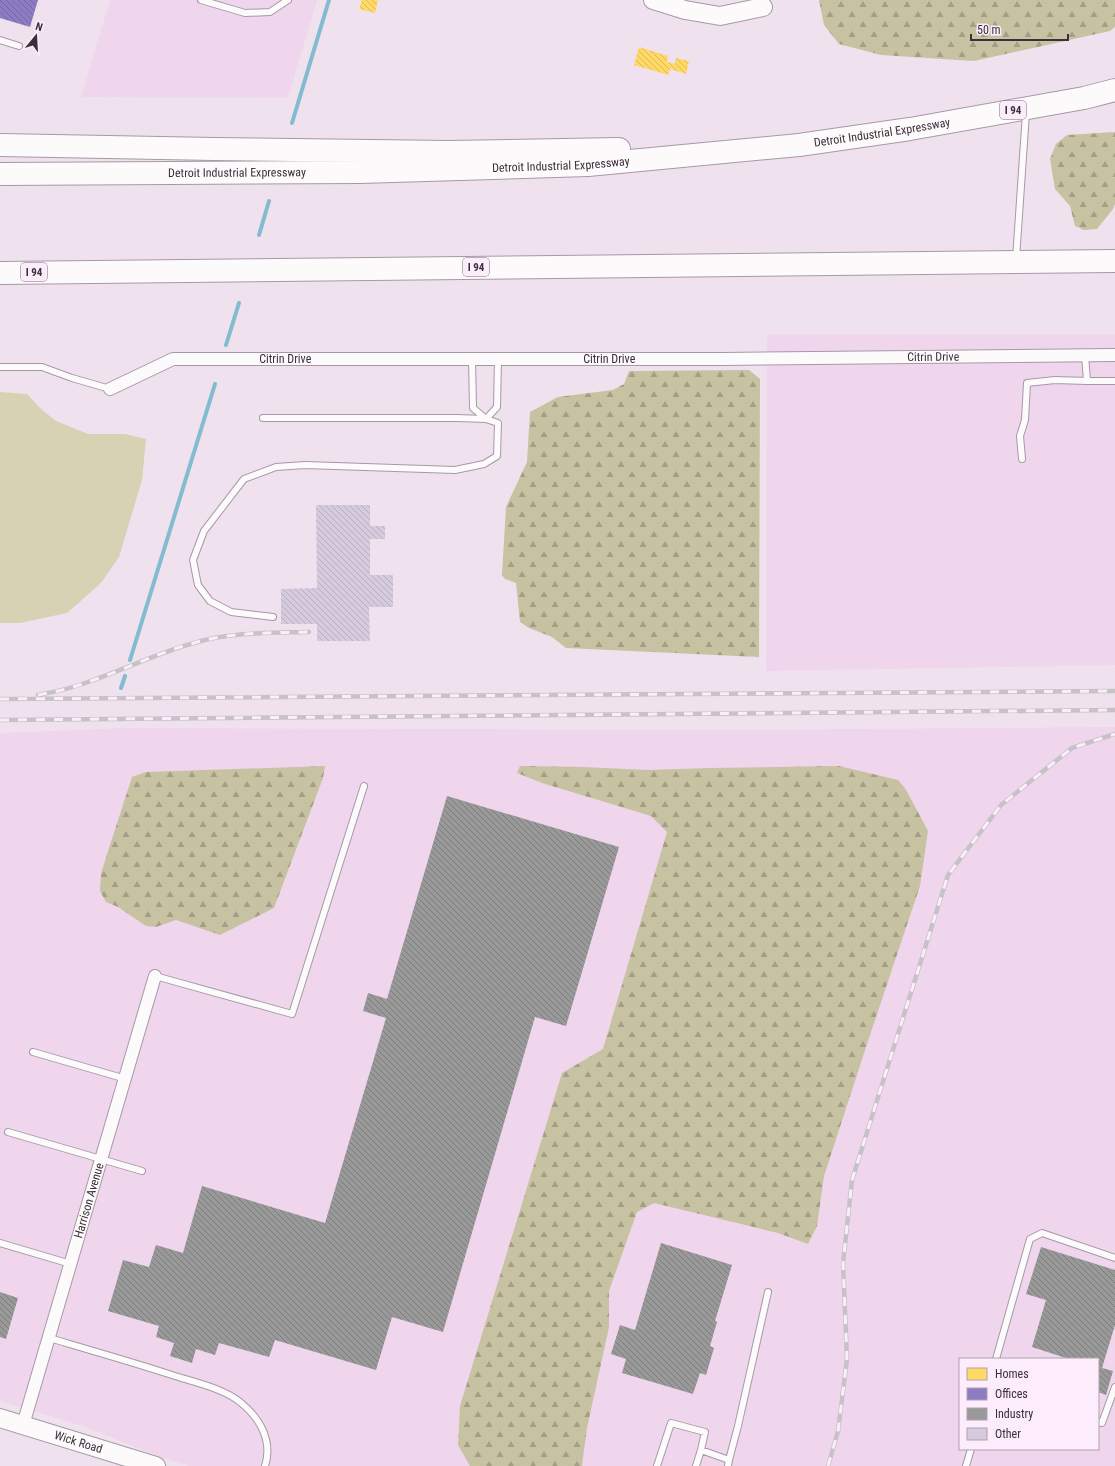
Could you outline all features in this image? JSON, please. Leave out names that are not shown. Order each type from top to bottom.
[{"type":"highway","name":"Detroit Industrial Expressway","points":[[0,174],[360,172],[588,165],[798,145],[910,129],[1084,98],[1115,90]]},
{"type":"highway","points":[[0,145],[449,152],[798,145]]},
{"type":"highway","name":"I 94","points":[[0,272],[1115,262]]},
{"type":"street","points":[[653,0],[685,10],[720,16],[763,7]]},
{"type":"street","name":"Citrin Drive","points":[[110,389],[173,359],[723,359],[1115,355]]},
{"type":"street","name":"Harrison Avenue","points":[[23,1425],[126,1079],[155,976]]},
{"type":"street","name":"Wick Road","points":[[0,1418],[156,1466]]},
{"type":"lane","points":[[201,0],[245,13],[270,12],[288,0]]},
{"type":"lane","points":[[0,40],[19,46]]},
{"type":"lane","points":[[1016,262],[1027,107]]},
{"type":"lane","points":[[1085,355],[1086,381]]},
{"type":"lane","points":[[472,359],[473,408],[486,419]]},
{"type":"lane","points":[[486,419],[497,407],[498,359]]},
{"type":"lane","points":[[0,367],[42,367],[72,378],[110,389]]},
{"type":"lane","points":[[1022,459],[1020,436],[1026,420],[1027,383],[1055,380],[1115,381]]},
{"type":"lane","points":[[263,418],[456,418],[486,419],[498,423],[497,456],[484,464],[455,470],[304,465],[283,466],[276,467],[244,480],[204,531],[193,560],[198,585],[210,601],[231,612],[273,617]]},
{"type":"lane","points":[[155,976],[292,1014],[364,786]]},
{"type":"lane","points":[[33,1052],[126,1079]]},
{"type":"lane","points":[[8,1132],[142,1171]]},
{"type":"lane","points":[[996,1358],[1030,1240],[1042,1233],[1115,1258]]},
{"type":"lane","points":[[0,1243],[71,1264]]},
{"type":"lane","points":[[702,1450],[728,1463],[738,1426],[768,1292]]},
{"type":"lane","points":[[49,1338],[213,1388],[239,1401],[251,1412],[262,1428],[267,1442],[268,1451],[265,1466]]},
{"type":"lane","points":[[1099,1422],[1102,1423],[1115,1387]]},
{"type":"lane","points":[[657,1466],[671,1422],[705,1432],[702,1450],[696,1466]]},
{"type":"lane","points":[[966,1466],[971,1450]]},
{"type":"shaded area","points":[[110,0],[317,0],[288,98],[81,97]]},
{"type":"shaded area","points":[[767,334],[1115,334],[1115,665],[766,671]]},
{"type":"shaded area","points":[[0,392],[27,394],[41,409],[56,421],[88,434],[125,434],[146,439],[142,480],[119,557],[101,583],[67,613],[20,623],[0,623]]},
{"type":"shaded area","points":[[1115,727],[1115,1466],[189,1466],[157,1456],[83,1426],[0,1401],[0,733],[123,728],[715,730]]},
{"type":"green space","points":[[819,0],[1115,0],[1115,27],[1110,31],[974,61],[881,55],[839,44],[824,25]]},
{"type":"green space","points":[[1115,132],[1115,204],[1113,209],[1097,229],[1084,230],[1075,226],[1070,206],[1055,189],[1050,159],[1056,144],[1067,135]]},
{"type":"green space","points":[[749,370],[760,379],[759,657],[566,648],[552,637],[529,628],[520,622],[516,583],[505,579],[502,575],[506,507],[527,462],[530,412],[558,397],[613,390],[624,384],[629,371]]},
{"type":"green space","points":[[325,766],[323,778],[274,908],[220,935],[176,920],[156,927],[146,926],[118,907],[106,902],[100,891],[101,873],[132,777],[146,772]]},
{"type":"green space","points":[[520,766],[649,770],[839,766],[898,780],[905,788],[928,831],[920,886],[824,1176],[817,1226],[808,1244],[778,1233],[654,1203],[637,1212],[609,1291],[609,1327],[587,1428],[583,1466],[470,1466],[458,1445],[460,1406],[562,1073],[603,1049],[667,832],[651,816],[542,783],[517,773]]},
{"type":"building: Homes","points":[[362,0],[378,0],[375,13],[359,9]]},
{"type":"building: Homes","points":[[639,47],[668,56],[667,62],[675,64],[676,58],[689,61],[686,74],[670,69],[668,75],[634,65]]},
{"type":"building: Offices","points":[[0,0],[38,0],[30,27],[0,18]]},
{"type":"building: Industry","points":[[447,796],[619,847],[566,1026],[535,1017],[443,1332],[392,1317],[376,1370],[275,1340],[269,1357],[219,1343],[215,1355],[196,1349],[192,1363],[170,1356],[174,1343],[156,1337],[159,1326],[108,1311],[123,1260],[149,1267],[156,1245],[183,1253],[202,1186],[325,1223],[386,1018],[363,1011],[368,993],[387,999]]},
{"type":"building: Industry","points":[[661,1243],[732,1265],[715,1321],[717,1322],[710,1346],[714,1348],[706,1375],[700,1373],[693,1394],[622,1373],[626,1359],[611,1354],[620,1325],[635,1330]]},
{"type":"building: Industry","points":[[1041,1247],[1115,1270],[1115,1325],[1102,1368],[1113,1371],[1106,1395],[1099,1392],[1099,1358],[1066,1358],[1032,1347],[1046,1300],[1026,1294]]},
{"type":"building: Industry","points":[[0,1292],[18,1298],[6,1339],[0,1337]]},
{"type":"building: Other","points":[[316,505],[370,505],[370,526],[385,526],[385,539],[370,539],[370,575],[393,575],[393,607],[369,607],[370,641],[317,641],[317,624],[281,624],[281,589],[317,588]]},
{"type":"waterway","points":[[292,123],[329,0]]},
{"type":"waterway","points":[[259,235],[269,201]]},
{"type":"waterway","points":[[226,345],[239,303]]},
{"type":"waterway","points":[[130,660],[215,384]]},
{"type":"waterway","points":[[121,688],[125,676]]},
{"type":"railway","points":[[38,695],[63,690],[82,684],[180,647],[208,639],[236,635],[309,632]]},
{"type":"railway","points":[[0,699],[1115,691]]},
{"type":"railway","points":[[0,720],[1115,710]]},
{"type":"railway","points":[[828,1466],[838,1431],[847,1359],[843,1263],[852,1180],[948,875],[1001,805],[1072,748],[1115,734]]}]
